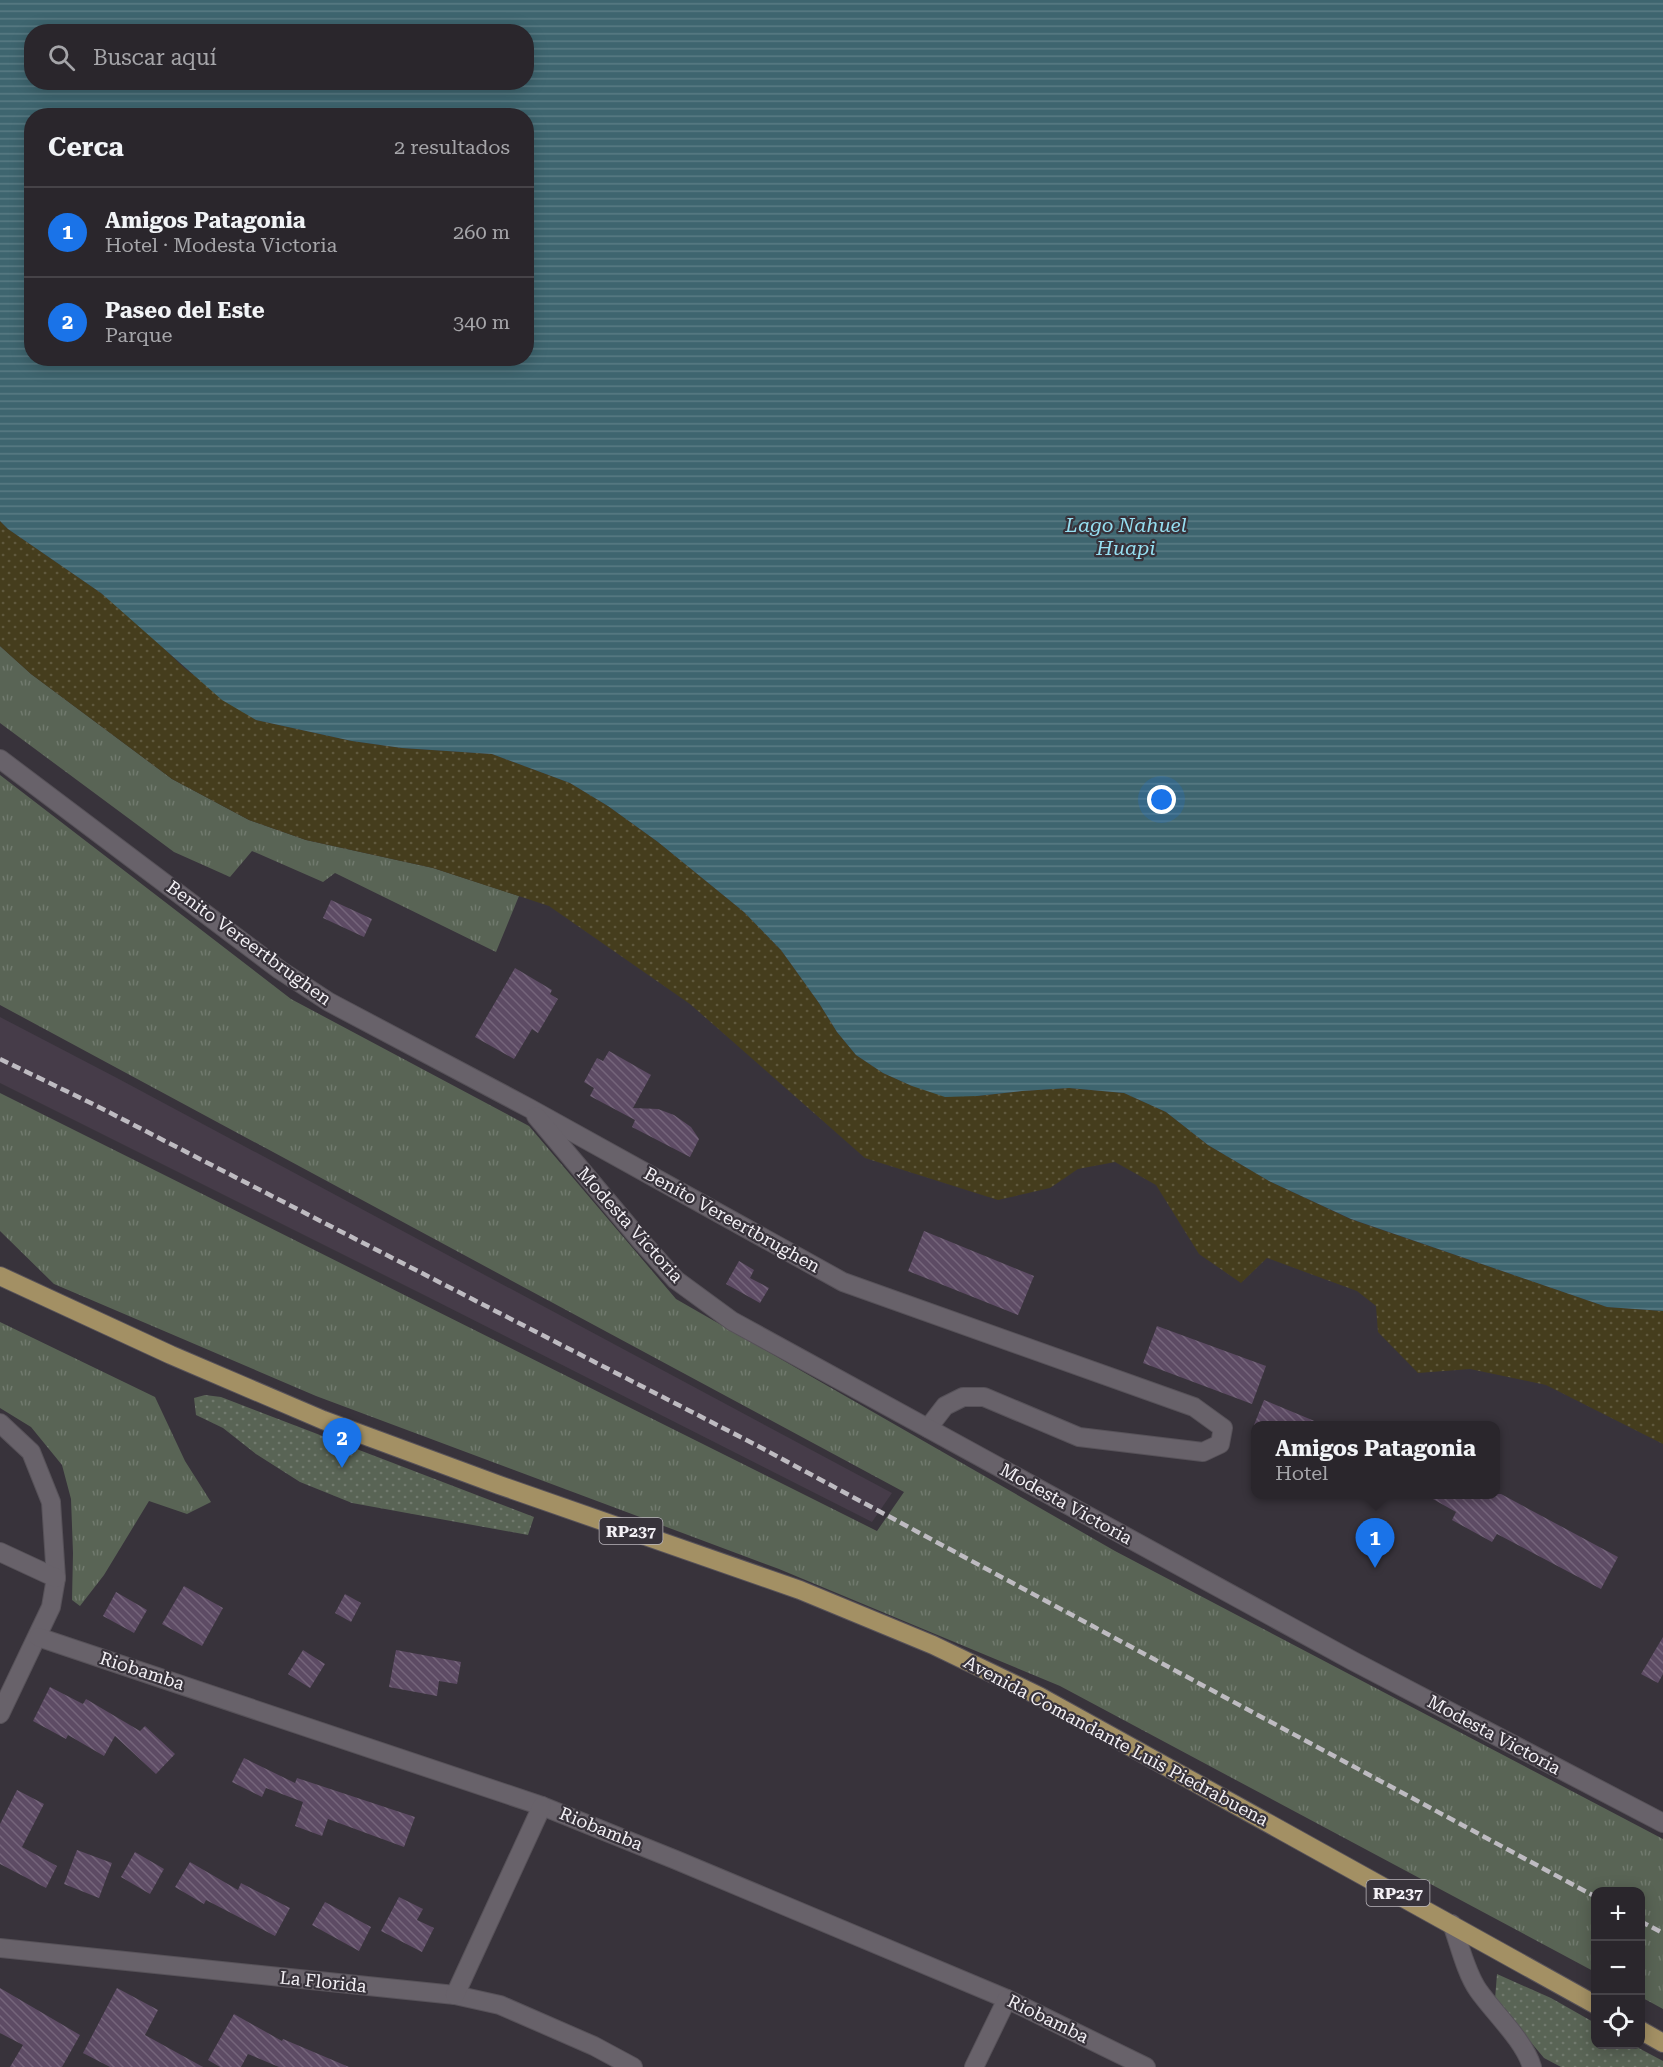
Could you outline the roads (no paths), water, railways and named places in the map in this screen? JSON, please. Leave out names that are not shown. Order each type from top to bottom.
[{"type":"main road","name":"Avenida Comandante Luis Piedrabuena","points":[[0,1276],[171,1355],[323,1420],[499,1485],[800,1590],[933,1645],[1039,1696],[1591,2002]]},
{"type":"main road","points":[[1645,2032],[1663,2043]]},
{"type":"street","name":"Benito Vereertbrughen","points":[[0,759],[280,970],[329,1002],[529,1108],[843,1282],[1194,1407],[1223,1428],[1220,1444],[1203,1452],[1079,1437],[984,1397],[963,1397],[945,1406],[928,1428]]},
{"type":"street","name":"Modesta Victoria","points":[[529,1108],[676,1280],[732,1321],[1353,1661],[1663,1822]]},
{"type":"street","points":[[0,1422],[31,1452],[51,1502],[56,1578],[51,1607],[0,1714]]},
{"type":"street","points":[[0,1552],[56,1578]]},
{"type":"street","name":"Riobamba","points":[[38,1637],[542,1806],[1007,1999],[1146,2067]]},
{"type":"street","points":[[455,1995],[542,1806]]},
{"type":"street","points":[[1452,1924],[1476,1987],[1516,2040],[1532,2067]]},
{"type":"street","name":"La Florida","points":[[0,1948],[455,1995],[500,2005],[594,2046],[633,2067]]},
{"type":"street","points":[[974,2067],[1007,1999]]},
{"type":"water","name":"Lago Nahuel Huapi","points":[[0,0],[1663,0],[1663,1311],[1607,1307],[1351,1219],[1269,1181],[1208,1145],[1166,1112],[1124,1093],[1069,1088],[945,1097],[883,1073],[856,1055],[837,1032],[781,950],[744,912],[658,842],[608,806],[570,783],[492,754],[402,748],[352,741],[256,720],[222,700],[101,593],[8,529],[0,521]]},
{"type":"railway","points":[[0,1059],[93,1104],[758,1446],[1591,1894]]},
{"type":"railway","points":[[1645,1924],[1663,1933]]},
{"type":"place","name":"Paseo del Este","points":[[342,1468]]},
{"type":"place","name":"Amigos Patagonia","points":[[1375,1568]]}]
